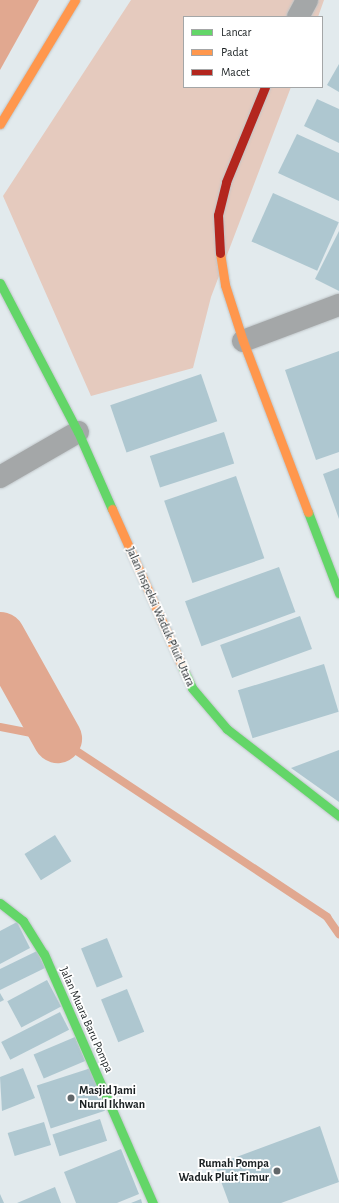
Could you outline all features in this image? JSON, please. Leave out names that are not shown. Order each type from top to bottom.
[{"type":"street","points":[[0,124],[75,0]]},
{"type":"street","points":[[299,16],[307,0]]},
{"type":"street","points":[[265,88],[226,182],[218,215],[218,244],[225,285],[243,341],[338,585]]},
{"type":"street","name":"Jalan Inspeksi Waduk Pluit Utara","points":[[0,283],[78,432],[192,688],[227,729],[339,816]]},
{"type":"street","points":[[243,341],[339,305]]},
{"type":"street","points":[[7,474],[78,432]]},
{"type":"street","name":"Jalan Muara Baru Pompa","points":[[1,905],[23,921],[44,954],[153,1203]]},
{"type":"shaded area","points":[[0,0],[39,0],[0,70]]},
{"type":"shaded area","points":[[131,0],[324,0],[318,16],[183,16],[183,88],[291,88],[211,297],[193,368],[91,396],[3,196]]},
{"type":"building","points":[[339,64],[339,92],[327,85]]},
{"type":"building","points":[[317,99],[339,109],[339,143],[304,126]]},
{"type":"building","points":[[297,134],[339,153],[339,201],[278,173]]},
{"type":"building","points":[[273,193],[339,222],[317,271],[251,241]]},
{"type":"building","points":[[339,231],[339,291],[315,279]]},
{"type":"building","points":[[339,351],[339,452],[316,460],[285,370]]},
{"type":"building","points":[[201,374],[217,421],[127,453],[110,405]]},
{"type":"building","points":[[224,432],[234,463],[160,487],[150,456]]},
{"type":"building","points":[[339,468],[339,519],[323,474]]},
{"type":"building","points":[[236,476],[264,558],[192,583],[164,501]]},
{"type":"building","points":[[279,567],[295,612],[201,646],[185,601]]},
{"type":"building","points":[[300,616],[312,649],[232,678],[220,645]]},
{"type":"building","points":[[324,664],[339,712],[253,738],[238,690]]},
{"type":"building","points":[[339,750],[339,802],[291,768]]},
{"type":"building","points":[[55,835],[71,861],[41,880],[24,854]]},
{"type":"building","points":[[17,922],[30,948],[0,964],[0,931]]},
{"type":"building","points":[[107,938],[123,977],[97,987],[81,948]]},
{"type":"building","points":[[37,951],[45,968],[0,990],[0,969]]},
{"type":"building","points":[[47,980],[61,1006],[21,1028],[7,1001]]},
{"type":"building","points":[[127,989],[144,1032],[118,1042],[101,999]]},
{"type":"building","points":[[0,993],[4,1000],[0,1002]]},
{"type":"building","points":[[60,1012],[69,1030],[10,1060],[1,1042]]},
{"type":"building","points":[[75,1037],[85,1061],[44,1079],[34,1055]]},
{"type":"building","points":[[23,1068],[35,1098],[2,1111],[0,1077]]},
{"type":"building","name":"Masjid Jami Nurul Ikhwan","points":[[91,1068],[105,1111],[51,1128],[37,1086]]},
{"type":"building","points":[[100,1119],[107,1141],[60,1156],[52,1134]]},
{"type":"building","points":[[44,1122],[51,1145],[15,1156],[8,1133]]},
{"type":"building","name":"Rumah Pompa Waduk Pluit Timur","points":[[320,1126],[339,1182],[281,1203],[229,1203],[215,1165]]},
{"type":"building","points":[[121,1149],[139,1194],[117,1203],[76,1203],[64,1172]]},
{"type":"building","points":[[55,1187],[61,1203],[17,1203]]},
{"type":"building","points":[[0,1194],[4,1203],[0,1203]]},
{"type":"building","points":[[141,1199],[142,1203],[131,1203]]},
{"type":"waterway","points":[[0,636],[57,738]]},
{"type":"waterway","points":[[0,727],[57,738],[327,917],[339,934]]},
{"type":"traffic: fast","points":[[0,283],[78,432],[112,509]]},
{"type":"traffic: fast","points":[[308,512],[339,593]]},
{"type":"traffic: fast","points":[[181,664],[192,688],[227,729],[339,816]]},
{"type":"traffic: fast","points":[[0,903],[23,921],[44,954],[153,1203]]},
{"type":"traffic: slow","points":[[0,124],[75,0]]},
{"type":"traffic: slow","points":[[220,253],[225,285],[243,341],[308,512]]},
{"type":"traffic: slow","points":[[112,509],[181,664]]},
{"type":"traffic: jam","points":[[220,253],[218,215],[226,182],[265,88]]},
{"type":"place","name":"Masjid Jami Nurul Ikhwan","points":[[71,1098]]},
{"type":"place","name":"Rumah Pompa Waduk Pluit Timur","points":[[277,1171]]}]
